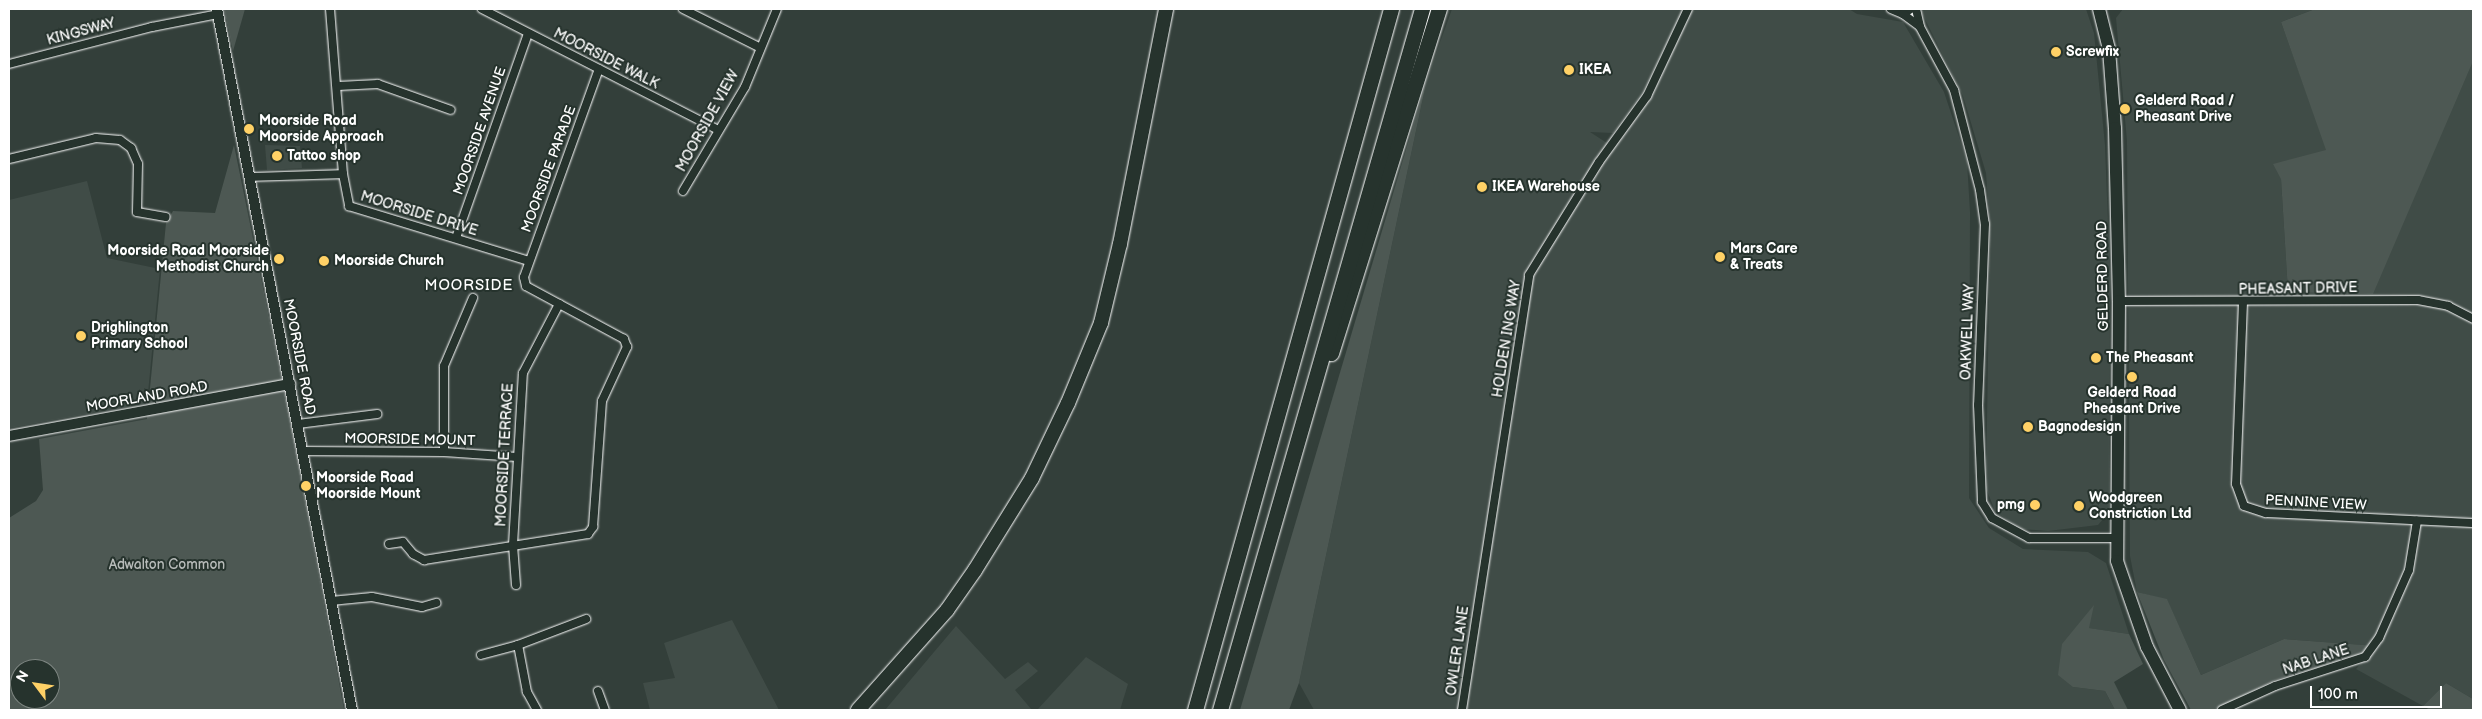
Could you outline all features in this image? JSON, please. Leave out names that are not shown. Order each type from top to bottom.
[{"type":"highway","points":[[858,710],[947,610],[975,570],[1032,478],[1068,403],[1101,322],[1120,244],[1166,9]]},
{"type":"highway","points":[[1195,710],[1391,9]]},
{"type":"highway","points":[[1220,710],[1422,9]]},
{"type":"highway","points":[[1297,438],[1335,342],[1439,9]]},
{"type":"main road","name":"GELDERD ROAD","points":[[2099,9],[2109,49],[2115,128],[2119,301],[2115,538],[2117,561],[2133,612],[2180,710]]},
{"type":"street","name":"MOORSIDE DRIVE","points":[[330,9],[338,86],[343,174],[349,206],[529,261]]},
{"type":"street","name":"MOORSIDE WALK","points":[[482,9],[718,130]]},
{"type":"street","points":[[683,9],[759,47]]},
{"type":"street","name":"MOORSIDE VIEW","points":[[683,191],[745,87],[759,47],[777,9]]},
{"type":"street","name":"HOLDEN ING WAY","points":[[1479,594],[1529,275],[1595,169],[1647,96],[1688,9]]},
{"type":"street","name":"OAKWELL WAY","points":[[1890,9],[1903,14],[1920,27]]},
{"type":"street","points":[[1903,14],[1911,9]]},
{"type":"street","name":"OAKWELL WAY","points":[[1916,9],[1920,27],[1954,90],[1976,164],[1985,224],[1978,405],[1982,502],[1992,518],[2029,538],[2115,538]]},
{"type":"street","name":"KINGSWAY","points":[[9,64],[217,12]]},
{"type":"street","name":"MOORSIDE ROAD","points":[[217,12],[352,710]]},
{"type":"street","name":"MOORSIDE AVENUE","points":[[456,238],[528,33]]},
{"type":"street","name":"MOORSIDE PARADE","points":[[559,304],[526,286],[524,277],[599,69]]},
{"type":"street","points":[[338,86],[378,84],[451,110]]},
{"type":"street","points":[[9,159],[96,138],[120,140],[131,148],[138,164],[137,212],[166,218]]},
{"type":"street","points":[[250,176],[343,174]]},
{"type":"street","points":[[444,452],[444,366],[473,298]]},
{"type":"street","name":"PHEASANT DRIVE","points":[[2119,301],[2418,300],[2448,306],[2473,319]]},
{"type":"street","name":"PENNINE VIEW","points":[[2243,302],[2236,484],[2244,506],[2266,513],[2473,523]]},
{"type":"street","points":[[390,544],[403,542],[413,554],[424,560],[588,534],[593,526],[602,401],[627,347],[624,339],[559,304]]},
{"type":"street","name":"MOORSIDE TERRACE","points":[[516,585],[513,545],[523,373],[559,304]]},
{"type":"street","name":"MOORLAND ROAD","points":[[9,436],[290,384]]},
{"type":"street","points":[[298,424],[377,414]]},
{"type":"street","name":"MOORSIDE MOUNT","points":[[302,451],[444,452],[517,457]]},
{"type":"street","name":"NAB LANE","points":[[2222,710],[2275,686],[2365,657],[2379,638],[2409,570],[2417,520]]},
{"type":"street","name":"OWLER LANE","points":[[1462,710],[1479,594]]},
{"type":"street","points":[[331,601],[372,597],[422,607],[436,603]]},
{"type":"street","points":[[481,655],[518,645],[586,619]]},
{"type":"street","points":[[518,645],[527,692],[538,710]]},
{"type":"street","points":[[598,691],[605,710]]},
{"type":"shaded area","points":[[1452,9],[1849,9],[1857,14],[1903,22],[1944,92],[1967,161],[1970,212],[1969,498],[1989,528],[2023,549],[2088,552],[2106,563],[2129,634],[2088,628],[2093,606],[2073,687],[2105,691],[2115,710],[1314,710],[1299,683],[1427,79]],"holes":[[[1679,18],[1652,85],[1610,145],[1590,132],[1613,133],[1642,93]]]},
{"type":"shaded area","points":[[1928,9],[2086,9],[2094,33],[2105,145],[2110,276],[2109,512],[2098,525],[2048,531],[2021,529],[1995,511],[1986,488],[1990,230],[1986,173],[1963,96],[1921,11]]},
{"type":"shaded area","points":[[2123,9],[2315,9],[2281,22],[2327,150],[2281,179],[2288,292],[2473,61],[2473,699],[2446,683],[2423,706],[2356,669],[2376,646],[2284,639],[2201,675],[2167,600],[2137,592],[2130,556],[2127,141],[2116,18]]},
{"type":"shaded area","points":[[265,145],[300,146],[302,168],[267,170]]},
{"type":"shaded area","name":"Drighlington Primary School","points":[[87,181],[107,258],[160,269],[147,403],[9,428],[9,200]]},
{"type":"shaded area","points":[[732,620],[779,710],[650,710],[643,683],[675,678],[664,643]]},
{"type":"shaded area","points":[[956,626],[1005,679],[1028,662],[1038,671],[1015,690],[1032,710],[885,710]]},
{"type":"shaded area","points":[[1086,657],[1128,684],[1120,710],[1037,710]]},
{"type":"green space","points":[[224,9],[245,9],[233,51]]},
{"type":"green space","points":[[2315,9],[2473,9],[2473,61],[2373,294],[2288,292],[2281,179],[2273,164],[2326,150],[2281,22]]},
{"type":"green space","points":[[1427,79],[1299,683],[1289,710],[1240,710]]},
{"type":"green space","name":"Adwalton Common","points":[[234,145],[291,426],[344,710],[9,710],[9,518],[36,501],[43,490],[39,439],[147,419],[166,223],[173,211],[215,213]]},
{"type":"green space","points":[[2137,592],[2167,599],[2201,675],[2284,639],[2377,646],[2362,654],[2275,680],[2214,710],[2191,710],[2164,660]]},
{"type":"green space","points":[[2094,605],[2089,628],[2129,634],[2143,664],[2114,682],[2128,710],[2115,710],[2105,691],[2073,687],[2058,675],[2062,644]]},
{"type":"green space","points":[[2446,683],[2473,699],[2473,710],[2430,710],[2423,706]]},
{"type":"place","name":"Screwfix","points":[[2056,52]]},
{"type":"place","name":"IKEA","points":[[1569,70]]},
{"type":"place","name":"Gelderd Road / Pheasant Drive","points":[[2125,109]]},
{"type":"place","name":"Moorside Road Moorside Approach","points":[[249,129]]},
{"type":"place","name":"Tattoo shop","points":[[277,156]]},
{"type":"place","name":"IKEA Warehouse","points":[[1482,187]]},
{"type":"place","name":"Mars Care & Treats","points":[[1720,257]]},
{"type":"place","name":"Moorside Road Moorside Methodist Church","points":[[279,259]]},
{"type":"place","name":"Moorside Church","points":[[324,261]]},
{"type":"place","name":"Drighlington Primary School","points":[[81,336]]},
{"type":"place","name":"The Pheasant","points":[[2096,358]]},
{"type":"place","name":"Gelderd Road Pheasant Drive","points":[[2132,377]]},
{"type":"place","name":"Bagnodesign","points":[[2028,427]]},
{"type":"place","name":"Moorside Road Moorside Mount","points":[[306,486]]},
{"type":"place","name":"pmg","points":[[2035,505]]},
{"type":"place","name":"Woodgreen Constriction Ltd","points":[[2079,506]]},
{"type":"district","name":"MOORSIDE","points":[[469,286]]}]
